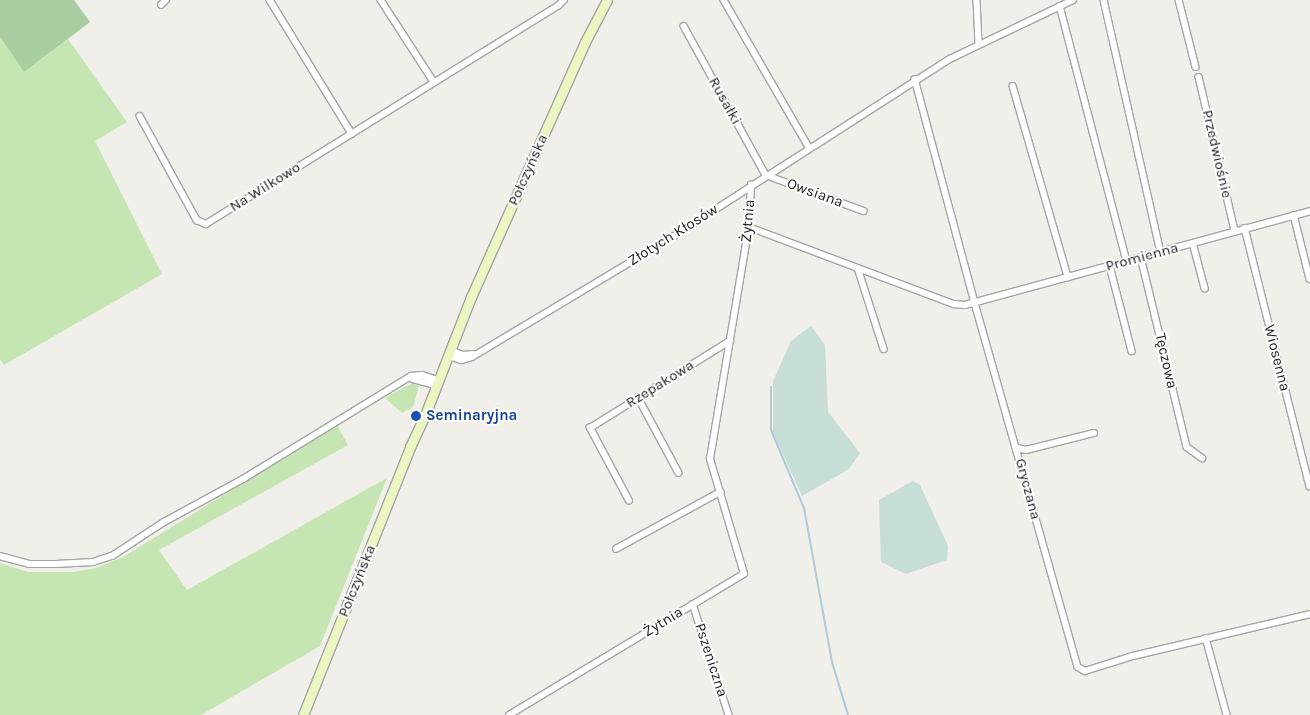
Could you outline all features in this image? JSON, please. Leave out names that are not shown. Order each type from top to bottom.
[{"type":"main road","name":"Połczyńska","points":[[303,715],[469,300],[586,40],[602,0]]},
{"type":"main road","name":"Połczyńska","points":[[586,40],[607,0]]},
{"type":"street","points":[[270,0],[352,134]]},
{"type":"street","points":[[381,0],[434,82]]},
{"type":"street","name":"Na Wilkowo","points":[[140,116],[197,220],[202,224],[206,224],[564,0]]},
{"type":"street","points":[[724,0],[810,147]]},
{"type":"street","points":[[977,0],[979,44]]},
{"type":"street","name":"Złotych Kłosów","points":[[448,352],[465,359],[478,352],[666,241],[915,79],[979,44],[1073,0]]},
{"type":"street","points":[[1104,0],[1161,253]]},
{"type":"street","points":[[1179,0],[1196,67]]},
{"type":"street","points":[[1060,6],[1127,261]]},
{"type":"street","name":"Rusałki","points":[[684,26],[766,175]]},
{"type":"street","name":"Przedwiośnie","points":[[1199,78],[1236,231]]},
{"type":"street","name":"Gryczana","points":[[915,79],[952,209],[975,303],[1018,448],[1078,667],[1085,671],[1132,656],[1206,638]]},
{"type":"street","points":[[1013,86],[1068,277]]},
{"type":"street","name":"Owsiana","points":[[766,175],[864,211]]},
{"type":"street","name":"Żytnia","points":[[510,715],[744,574],[710,459],[750,227],[751,185]]},
{"type":"street","name":"Promienna","points":[[975,303],[1310,211]]},
{"type":"street","points":[[1294,216],[1310,279]]},
{"type":"street","points":[[750,227],[954,304],[965,305],[975,303]]},
{"type":"street","name":"Wiosenna","points":[[1246,228],[1310,486]]},
{"type":"street","points":[[1193,242],[1205,288]]},
{"type":"street","name":"Tęczowa","points":[[1141,257],[1184,439],[1191,452],[1202,458]]},
{"type":"street","points":[[1110,266],[1132,351]]},
{"type":"street","points":[[858,268],[884,349]]},
{"type":"street","name":"Rzepakowa","points":[[629,500],[590,428],[730,341]]},
{"type":"street","points":[[0,556],[29,564],[56,564],[93,562],[112,556],[164,522],[243,479],[408,379],[435,382]]},
{"type":"street","points":[[638,398],[679,473]]},
{"type":"street","points":[[1018,448],[1026,450],[1094,433]]},
{"type":"street","points":[[616,549],[720,492]]},
{"type":"street","name":"Pszeniczna","points":[[694,604],[729,715]]},
{"type":"street","points":[[1227,715],[1206,638],[1310,614]]},
{"type":"green space","points":[[0,0],[74,0],[90,22],[24,72],[0,37]]},
{"type":"green space","points":[[0,37],[24,72],[68,39],[127,122],[95,141],[162,274],[4,365],[0,359]]},
{"type":"green space","points":[[412,383],[419,386],[413,407],[402,413],[385,398]]},
{"type":"green space","points":[[337,425],[348,445],[159,550],[187,590],[387,478],[320,646],[201,715],[0,715],[0,563],[28,572],[73,572],[96,568],[123,557]]},
{"type":"shaded area","points":[[811,326],[825,345],[828,412],[860,453],[849,469],[802,496],[773,432],[773,381],[791,341]]},
{"type":"shaded area","points":[[913,481],[920,485],[948,546],[947,560],[906,574],[881,562],[879,500]]},
{"type":"waterway","points":[[771,387],[771,430],[804,508],[832,662],[848,715]]},
{"type":"place","name":"Seminaryjna","points":[[416,416]]}]
